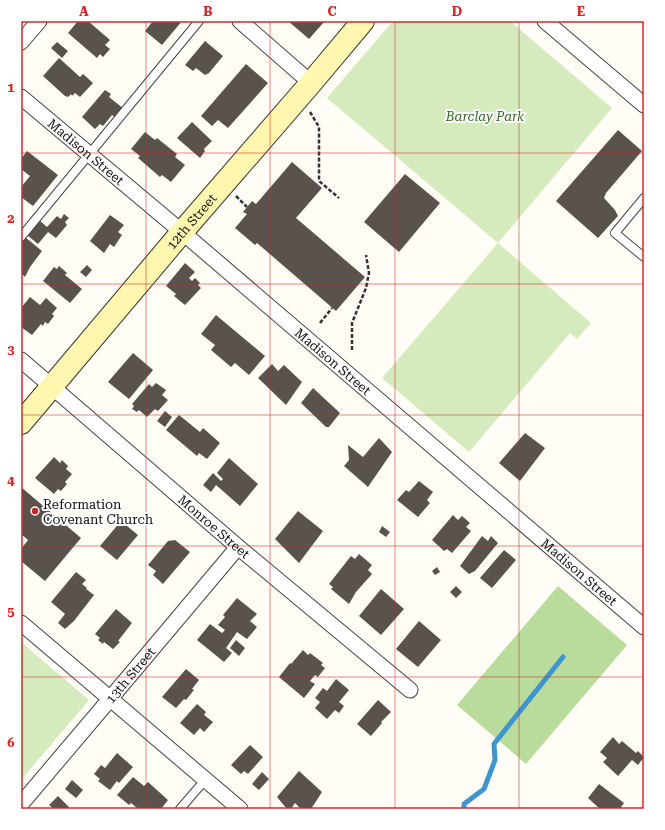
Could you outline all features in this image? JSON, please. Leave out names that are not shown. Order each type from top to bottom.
[{"type":"street","points":[[21,42],[39,21]]},
{"type":"street","points":[[240,21],[311,83]]},
{"type":"street","name":"12th Street","points":[[21,423],[363,21]]},
{"type":"street","points":[[545,21],[644,105]]},
{"type":"street","name":"Madison Street","points":[[21,97],[182,232],[644,627]]},
{"type":"street","name":"Monroe Street","points":[[21,360],[238,546],[410,690]]},
{"type":"street","name":"13th Street","points":[[21,804],[238,546]]},
{"type":"street","points":[[21,623],[240,809]]},
{"type":"lane","points":[[21,237],[199,21]]},
{"type":"lane","points":[[644,198],[615,233],[644,257]]},
{"type":"lane","points":[[180,809],[205,780]]},
{"type":"path","points":[[309,109],[319,127],[319,182],[339,198]]},
{"type":"path","points":[[236,196],[248,207]]},
{"type":"path","points":[[352,350],[352,323],[366,288],[369,273],[366,255]]},
{"type":"path","points":[[320,323],[332,308]]},
{"type":"green space","name":"Barclay Park","points":[[393,21],[510,21],[612,108],[498,243],[327,98]]},
{"type":"green space","points":[[498,243],[591,323],[577,339],[570,333],[469,452],[382,378]]},
{"type":"green space","points":[[558,586],[627,645],[526,764],[457,705]]},
{"type":"green space","points":[[21,642],[89,700],[21,780]]},
{"type":"building","points":[[78,21],[88,21],[110,40],[105,45],[110,49],[103,57],[100,54],[97,58],[68,33]]},
{"type":"building","points":[[153,21],[182,21],[162,45],[145,31]]},
{"type":"building","points":[[288,21],[323,21],[324,22],[309,39]]},
{"type":"building","points":[[205,41],[223,56],[209,73],[205,75],[196,68],[193,71],[185,65]]},
{"type":"building","points":[[57,42],[68,51],[62,58],[51,48]]},
{"type":"building","points":[[59,58],[80,77],[83,74],[93,83],[80,97],[75,93],[72,96],[71,94],[68,97],[65,96],[43,76]]},
{"type":"building","points":[[246,64],[268,83],[228,128],[218,120],[212,126],[201,116]]},
{"type":"building","points":[[105,90],[111,94],[109,97],[124,109],[116,118],[112,115],[103,126],[100,124],[95,129],[82,117]]},
{"type":"building","points":[[192,122],[212,141],[204,149],[205,151],[200,158],[177,138]]},
{"type":"building","points":[[618,130],[642,151],[606,193],[604,198],[615,210],[618,216],[598,238],[556,201]]},
{"type":"building","points":[[145,132],[155,140],[157,138],[177,154],[175,157],[185,165],[171,182],[162,175],[160,177],[138,158],[140,156],[131,149]]},
{"type":"building","points":[[27,151],[58,175],[33,206],[21,197],[21,187],[30,176],[21,169],[21,159]]},
{"type":"building","points":[[292,162],[322,188],[296,218],[365,277],[336,311],[257,243],[255,245],[235,228],[247,214],[243,212],[252,201],[256,204]]},
{"type":"building","points":[[405,174],[440,203],[399,252],[364,222]]},
{"type":"building","points":[[64,214],[69,218],[65,222],[67,225],[56,238],[48,232],[38,244],[27,235],[39,220],[47,227],[57,216],[61,219]]},
{"type":"building","points":[[110,215],[124,225],[118,232],[122,235],[114,247],[110,244],[104,253],[90,241]]},
{"type":"building","points":[[25,237],[42,251],[30,267],[25,277],[23,275],[21,277],[21,243]]},
{"type":"building","points":[[185,263],[195,272],[189,278],[192,281],[195,278],[200,283],[198,285],[201,288],[185,305],[174,296],[176,294],[166,286]]},
{"type":"building","points":[[87,265],[92,270],[86,277],[80,272]]},
{"type":"building","points":[[59,266],[67,273],[65,275],[82,289],[70,303],[43,281],[54,267],[57,269]]},
{"type":"building","points":[[30,297],[40,305],[46,298],[57,308],[52,314],[54,316],[48,324],[45,322],[43,326],[41,324],[32,335],[21,327],[21,308]]},
{"type":"building","points":[[216,315],[265,356],[249,375],[235,363],[231,367],[211,350],[215,345],[201,334]]},
{"type":"building","points":[[133,353],[153,370],[129,399],[108,382]]},
{"type":"building","points":[[272,364],[278,371],[284,365],[302,382],[286,405],[258,378]]},
{"type":"building","points":[[156,383],[166,390],[162,395],[168,400],[158,411],[155,409],[147,417],[139,410],[137,412],[132,409],[134,406],[132,404],[149,384],[152,387]]},
{"type":"building","points":[[313,388],[340,413],[329,427],[326,427],[301,403]]},
{"type":"building","points":[[165,411],[172,417],[165,427],[157,421]]},
{"type":"building","points":[[179,415],[200,432],[203,428],[220,443],[207,459],[199,453],[197,456],[166,430]]},
{"type":"building","points":[[525,433],[545,448],[520,481],[499,463]]},
{"type":"building","points":[[379,438],[392,452],[368,487],[344,466],[349,460],[348,445],[363,457]]},
{"type":"building","points":[[54,457],[60,463],[62,460],[68,466],[66,469],[72,474],[65,482],[67,484],[61,491],[58,489],[54,494],[35,478]]},
{"type":"building","points":[[229,458],[258,484],[240,506],[216,485],[211,492],[203,485],[213,473],[221,481],[223,479],[217,473]]},
{"type":"building","points":[[419,481],[433,492],[427,500],[430,503],[418,517],[397,500],[406,490],[409,492]]},
{"type":"building","name":"Reformation Covenant Church","points":[[21,487],[81,538],[45,581],[21,561],[21,549],[28,540],[21,534]]},
{"type":"building","points":[[298,511],[323,531],[299,563],[275,539]]},
{"type":"building","points":[[453,515],[458,520],[462,516],[470,523],[466,527],[471,531],[452,553],[447,549],[444,551],[432,540]]},
{"type":"building","points":[[121,521],[138,535],[117,560],[100,546]]},
{"type":"building","points":[[382,526],[390,532],[386,537],[379,532]]},
{"type":"building","points":[[482,536],[488,541],[491,536],[498,543],[475,571],[469,574],[460,566]]},
{"type":"building","points":[[175,540],[190,552],[163,584],[153,575],[156,571],[148,565],[168,541]]},
{"type":"building","points":[[504,550],[516,560],[492,588],[480,578]]},
{"type":"building","points":[[359,554],[372,565],[368,570],[372,574],[356,592],[349,604],[331,589],[333,587],[329,584],[351,556],[355,559]]},
{"type":"building","points":[[437,567],[440,572],[435,575],[432,571]]},
{"type":"building","points":[[76,572],[86,580],[82,584],[94,595],[74,621],[65,629],[58,623],[65,614],[51,602]]},
{"type":"building","points":[[456,586],[462,592],[456,598],[450,592]]},
{"type":"building","points":[[381,589],[404,609],[381,635],[359,616]]},
{"type":"building","points":[[237,598],[257,614],[250,621],[257,627],[247,639],[237,632],[226,648],[232,653],[224,662],[197,640],[210,624],[222,633],[225,630],[218,625],[225,617],[223,615]]},
{"type":"building","points":[[116,609],[132,623],[118,641],[120,642],[113,649],[104,642],[103,644],[98,640],[100,638],[95,634]]},
{"type":"building","points":[[419,621],[441,640],[418,667],[396,649]]},
{"type":"building","points":[[236,640],[245,648],[239,656],[230,648]]},
{"type":"building","points":[[303,650],[308,655],[310,653],[323,663],[321,665],[325,668],[318,677],[315,675],[310,681],[315,684],[304,698],[279,677]]},
{"type":"building","points":[[186,669],[199,680],[192,689],[194,690],[186,700],[184,699],[176,708],[162,697]]},
{"type":"building","points":[[336,679],[349,690],[339,702],[344,706],[339,713],[335,710],[327,719],[315,708],[320,702],[315,698],[323,688],[327,691]]},
{"type":"building","points":[[378,700],[391,712],[381,722],[382,723],[371,736],[357,724]]},
{"type":"building","points":[[197,704],[206,712],[204,715],[213,722],[204,732],[200,728],[194,735],[180,723]]},
{"type":"building","points":[[613,737],[619,744],[622,741],[636,753],[638,751],[644,757],[638,765],[632,760],[618,776],[603,762],[607,758],[600,752]]},
{"type":"building","points":[[250,745],[263,757],[248,774],[244,771],[241,774],[231,765]]},
{"type":"building","points":[[117,753],[133,767],[119,783],[117,781],[110,790],[98,781],[100,779],[94,774],[101,765],[105,768]]},
{"type":"building","points":[[299,771],[322,792],[311,809],[301,809],[295,803],[291,809],[287,809],[277,797]]},
{"type":"building","points":[[262,772],[269,779],[259,790],[252,784]]},
{"type":"building","points":[[133,777],[144,786],[148,782],[168,800],[161,809],[138,809],[131,803],[129,805],[117,795]]},
{"type":"building","points":[[72,780],[83,790],[76,798],[65,789]]},
{"type":"building","points":[[599,784],[624,803],[621,807],[623,809],[600,809],[588,798]]},
{"type":"building","points":[[58,796],[69,807],[68,809],[54,809],[49,805]]},
{"type":"waterway","points":[[464,809],[464,804],[484,789],[495,760],[494,744],[563,657]]},
{"type":"place","name":"Reformation Covenant Church","points":[[35,511]]}]
